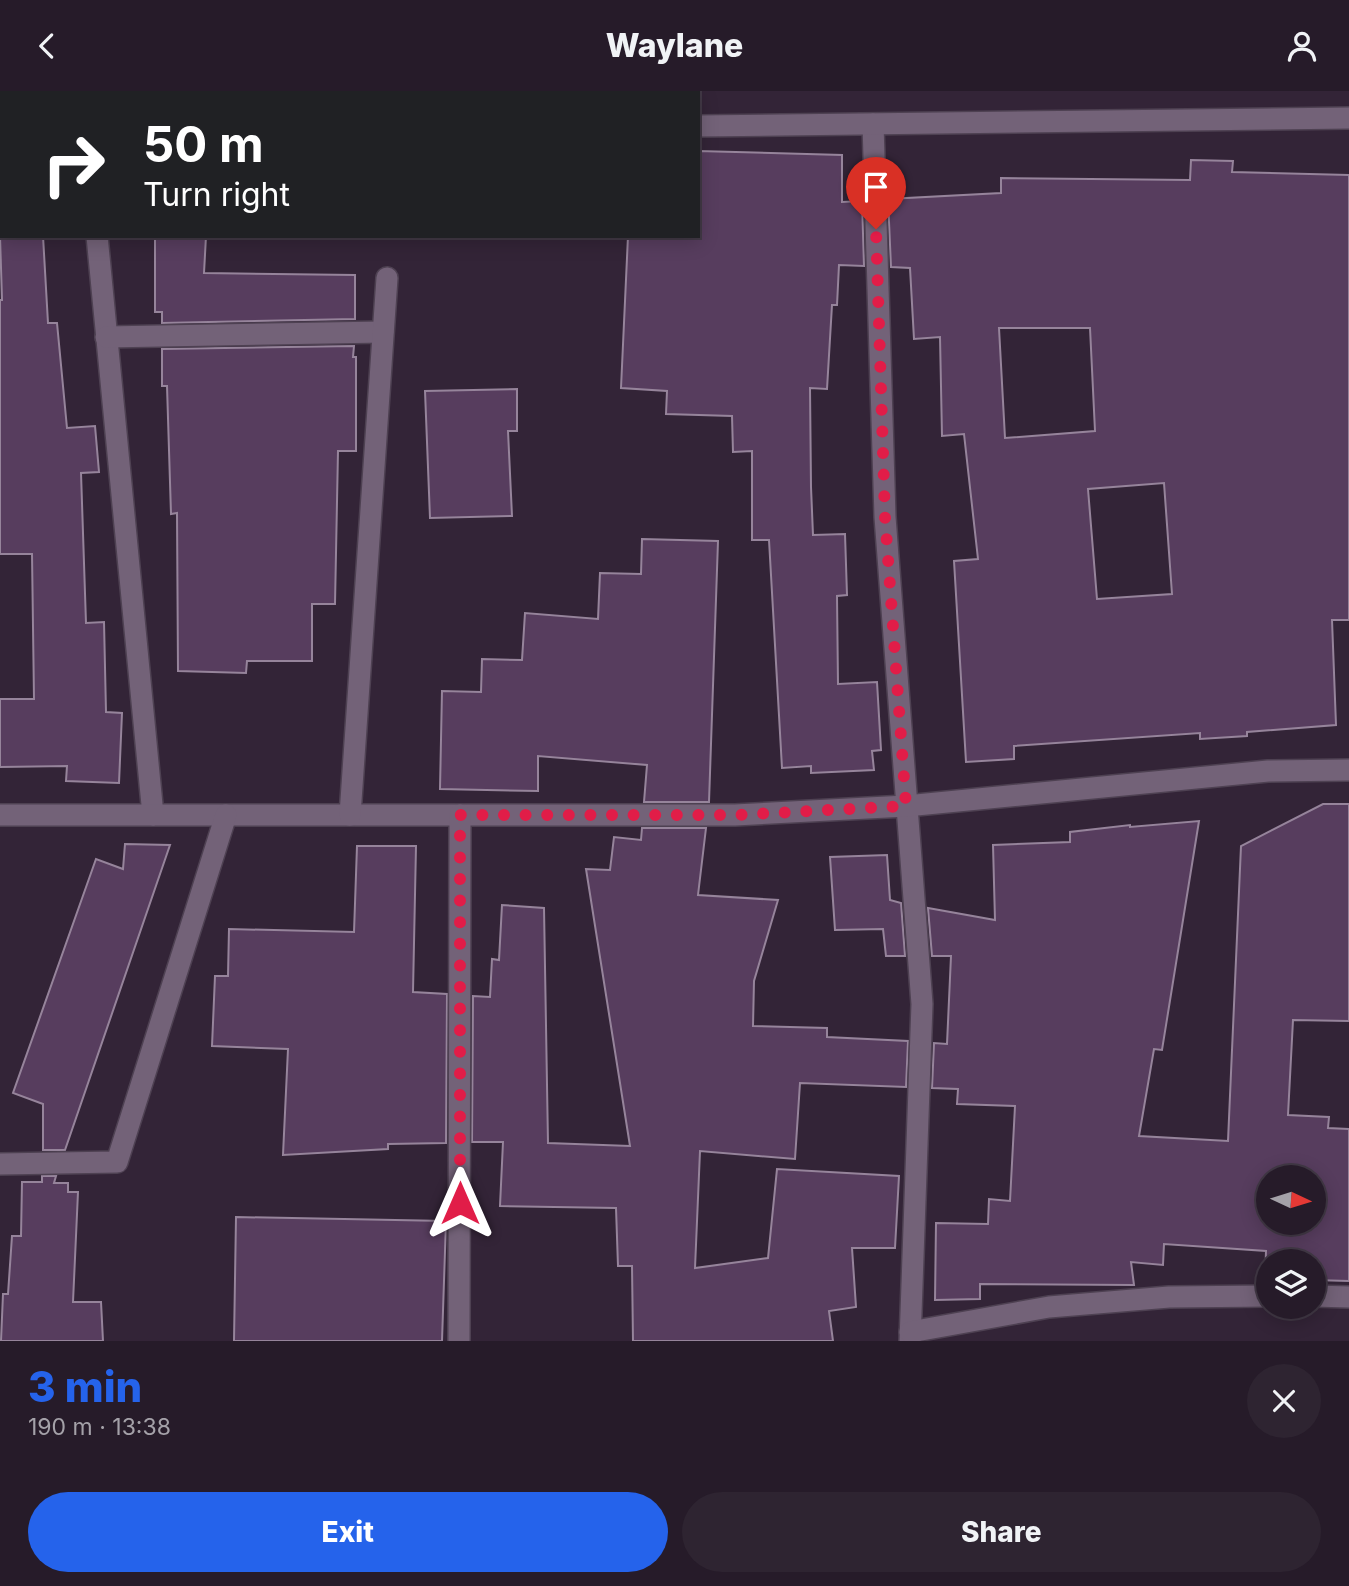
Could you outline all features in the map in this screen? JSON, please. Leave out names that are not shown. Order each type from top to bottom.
[{"type":"street","points":[[700,127],[1349,118]]},
{"type":"street","points":[[873,124],[885,517],[922,1004],[910,1336],[1049,1307],[1169,1297],[1256,1296]]},
{"type":"street","points":[[97,238],[153,815]]},
{"type":"street","points":[[350,815],[387,278]]},
{"type":"street","points":[[106,338],[383,332]]},
{"type":"street","points":[[0,815],[735,815],[906,806],[1268,771],[1349,770]]},
{"type":"street","points":[[0,1164],[117,1162],[226,815]]},
{"type":"street","points":[[459,1341],[460,815]]},
{"type":"street","points":[[1326,1296],[1349,1297]]},
{"type":"building","points":[[700,151],[842,155],[842,202],[862,201],[864,266],[839,265],[837,305],[832,305],[827,389],[810,388],[813,535],[845,534],[847,595],[837,596],[838,684],[877,682],[881,750],[872,751],[874,770],[811,773],[811,766],[782,768],[769,540],[752,540],[752,451],[733,452],[732,416],[666,414],[667,391],[621,388],[628,238],[700,238]]},
{"type":"building","points":[[1191,160],[1233,161],[1232,172],[1349,175],[1349,620],[1332,620],[1336,725],[1247,732],[1247,736],[1200,739],[1200,733],[1014,746],[1014,759],[966,762],[954,561],[978,559],[964,434],[942,436],[940,337],[914,339],[910,268],[891,267],[888,199],[1001,193],[1001,178],[1190,180]],"holes":[[[999,328],[1090,328],[1095,431],[1005,438]],[[1164,483],[1172,594],[1097,599],[1088,489]]]},
{"type":"building","points":[[0,238],[43,238],[48,323],[57,323],[67,428],[95,426],[99,472],[81,473],[86,623],[104,622],[106,712],[122,713],[119,783],[66,781],[67,766],[0,767],[0,699],[34,699],[32,554],[0,554]]},
{"type":"building","points":[[155,238],[206,238],[204,273],[355,275],[355,319],[162,323],[162,312],[155,312]]},
{"type":"building","points":[[354,346],[356,451],[338,451],[335,604],[312,604],[312,661],[247,661],[246,673],[178,671],[177,513],[171,514],[167,386],[162,386],[162,349]]},
{"type":"building","points":[[517,389],[517,431],[508,431],[512,516],[430,518],[425,391]]},
{"type":"building","points":[[642,539],[718,541],[709,802],[644,802],[647,765],[538,756],[538,791],[440,789],[442,691],[481,692],[482,659],[522,660],[525,613],[598,619],[600,573],[641,574]]},
{"type":"building","points":[[1323,804],[1349,804],[1349,1021],[1293,1020],[1288,1115],[1329,1117],[1328,1128],[1349,1129],[1349,1281],[1326,1280],[1326,1249],[1256,1250],[1164,1244],[1163,1265],[1131,1262],[1134,1285],[980,1284],[980,1299],[935,1300],[936,1223],[988,1224],[989,1199],[1010,1201],[1015,1106],[957,1104],[958,1089],[932,1088],[934,1043],[947,1044],[951,956],[932,956],[928,908],[995,920],[993,845],[1070,842],[1070,832],[1199,821],[1162,1050],[1154,1049],[1139,1136],[1228,1141],[1241,846]]},
{"type":"building","points":[[642,828],[706,828],[698,895],[778,900],[754,981],[753,1026],[827,1028],[827,1037],[908,1041],[906,1087],[800,1083],[795,1159],[700,1151],[695,1268],[768,1258],[777,1169],[899,1176],[895,1248],[852,1248],[856,1307],[829,1311],[833,1341],[633,1341],[632,1266],[618,1266],[616,1208],[500,1206],[503,1142],[472,1142],[473,996],[490,997],[492,959],[499,960],[502,905],[544,908],[548,1143],[630,1146],[586,869],[610,870],[614,837],[641,840]]},
{"type":"building","points":[[125,844],[170,845],[65,1150],[43,1150],[43,1104],[13,1093],[96,859],[123,869]]},
{"type":"building","points":[[357,846],[416,846],[413,992],[447,994],[446,1143],[388,1144],[388,1149],[283,1155],[288,1049],[212,1046],[215,976],[228,976],[229,929],[354,932]]},
{"type":"building","points":[[887,855],[890,900],[901,903],[905,956],[886,956],[883,929],[835,930],[830,857]]},
{"type":"building","points":[[42,1176],[56,1176],[54,1183],[68,1183],[68,1192],[78,1192],[73,1302],[101,1302],[103,1341],[1,1341],[3,1294],[8,1294],[12,1236],[21,1236],[22,1182],[42,1182]]},
{"type":"building","points":[[236,1217],[446,1221],[442,1341],[234,1341]]},
{"type":"route","points":[[460,1203],[460,815],[735,815],[906,806],[885,517],[876,229]]}]
